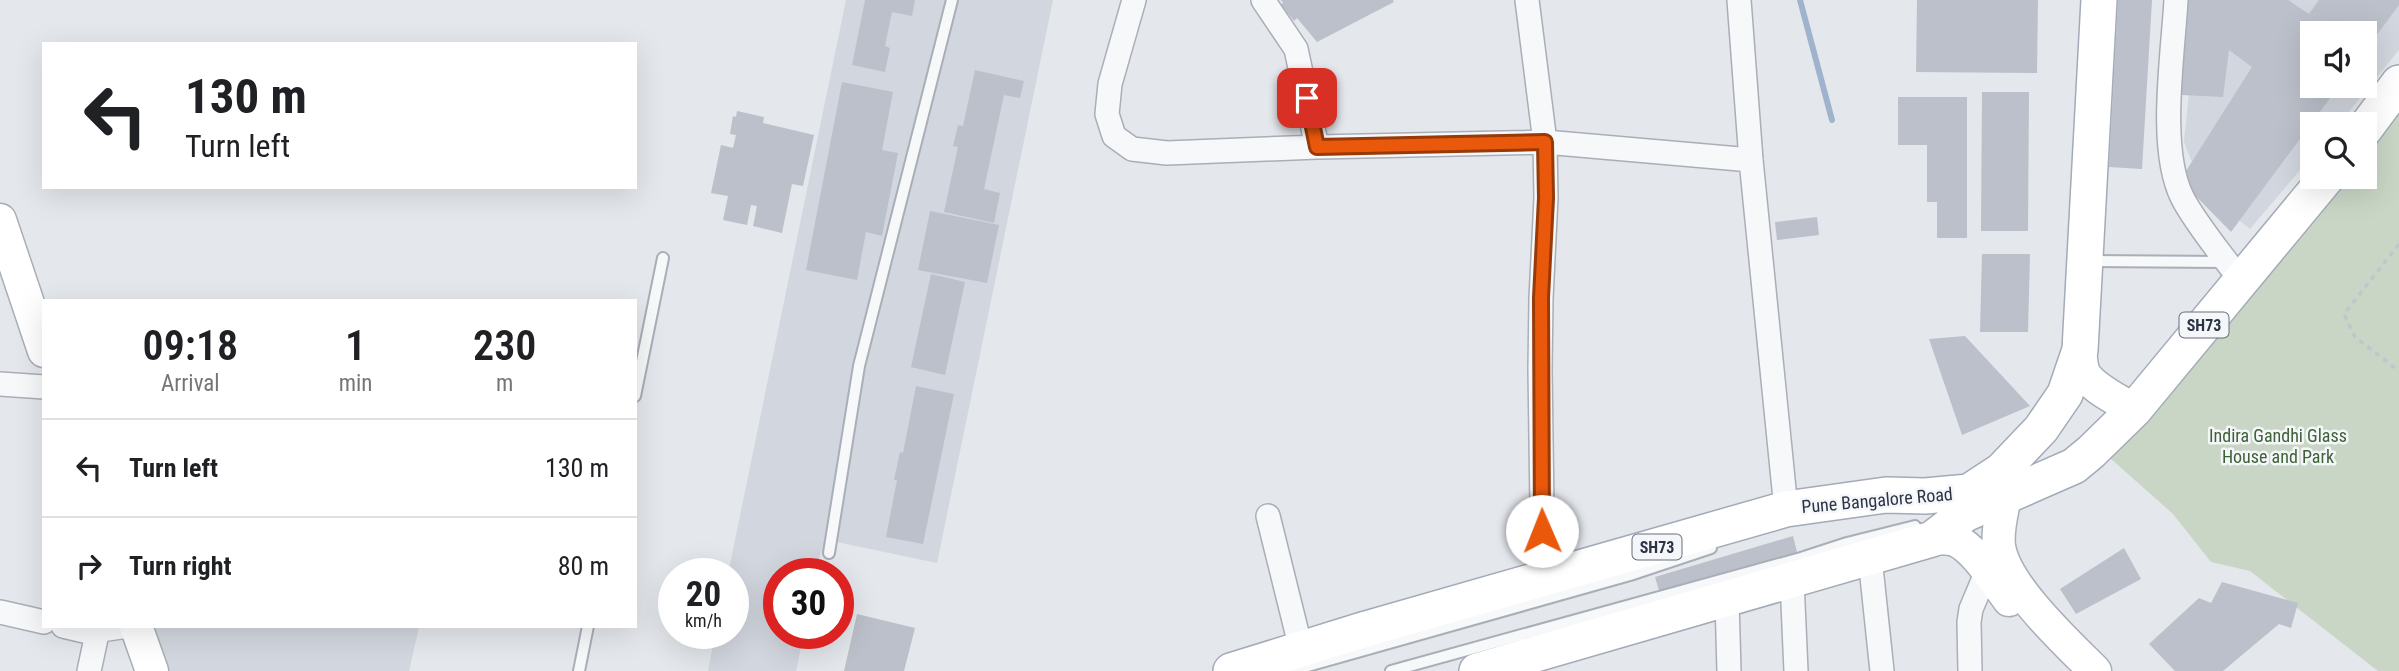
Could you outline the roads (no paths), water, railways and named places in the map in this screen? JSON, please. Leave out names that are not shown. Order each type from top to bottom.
[{"type":"main road","name":"Pune Bangalore Road","points":[[1947,518],[2001,471],[2041,429],[2065,394],[2080,350],[2099,0]]},
{"type":"main road","points":[[2377,113],[2399,83]]},
{"type":"main road","name":"SH73","points":[[2134,410],[2234,272],[2315,189]]},
{"type":"main road","points":[[0,220],[42,345]]},
{"type":"main road","points":[[2080,350],[2085,375],[2134,410]]},
{"type":"main road","name":"Pune Bangalore Road","points":[[1477,671],[1870,558],[1947,518],[2005,497],[2074,466],[2134,410]]},
{"type":"main road","name":"Pune Bangalore Road","points":[[1231,671],[1296,660],[1543,578],[1786,509],[1886,495],[1925,496],[1947,518]]},
{"type":"main road","points":[[2005,497],[2000,521],[2000,549],[2006,568],[2002,581],[2029,627],[2068,671]]},
{"type":"main road","points":[[1947,518],[2002,581],[2095,671]]},
{"type":"main road","points":[[137,628],[152,671]]},
{"type":"street","points":[[1134,0],[1110,84],[1107,114],[1114,136],[1132,149],[1167,153],[1545,142],[1751,160]]},
{"type":"street","points":[[1263,0],[1296,48],[1317,147]]},
{"type":"street","points":[[1527,0],[1545,142],[1546,198],[1540,369],[1543,578]]},
{"type":"street","points":[[1739,0],[1751,160],[1786,509]]},
{"type":"street","points":[[2176,0],[2168,133],[2170,157],[2183,200],[2234,272]]},
{"type":"street","points":[[0,384],[42,387]]},
{"type":"street","points":[[1268,516],[1296,660]]},
{"type":"street","points":[[1870,558],[1882,671]]},
{"type":"street","points":[[1792,581],[1796,671]]},
{"type":"street","points":[[1970,671],[1970,609],[2002,581]]},
{"type":"street","points":[[1727,600],[1729,671]]},
{"type":"street","points":[[0,612],[42,622]]},
{"type":"street","points":[[72,628],[97,634]]},
{"type":"street","points":[[89,671],[97,634],[101,630],[114,628]]},
{"type":"lane","points":[[829,553],[859,366],[952,0]]},
{"type":"lane","points":[[637,386],[663,258]]},
{"type":"lane","points":[[2085,261],[2234,272]]},
{"type":"lane","points":[[1892,507],[1947,518]]},
{"type":"lane","points":[[1391,671],[1847,543],[1947,518]]},
{"type":"lane","points":[[1296,660],[1630,575],[1722,545]]},
{"type":"lane","points":[[579,671],[588,628]]},
{"type":"waterway","points":[[1800,0],[1832,120]]},
{"type":"park label","name":"Indira Gandhi Glass House and Park","points":[[2278,445]]}]
